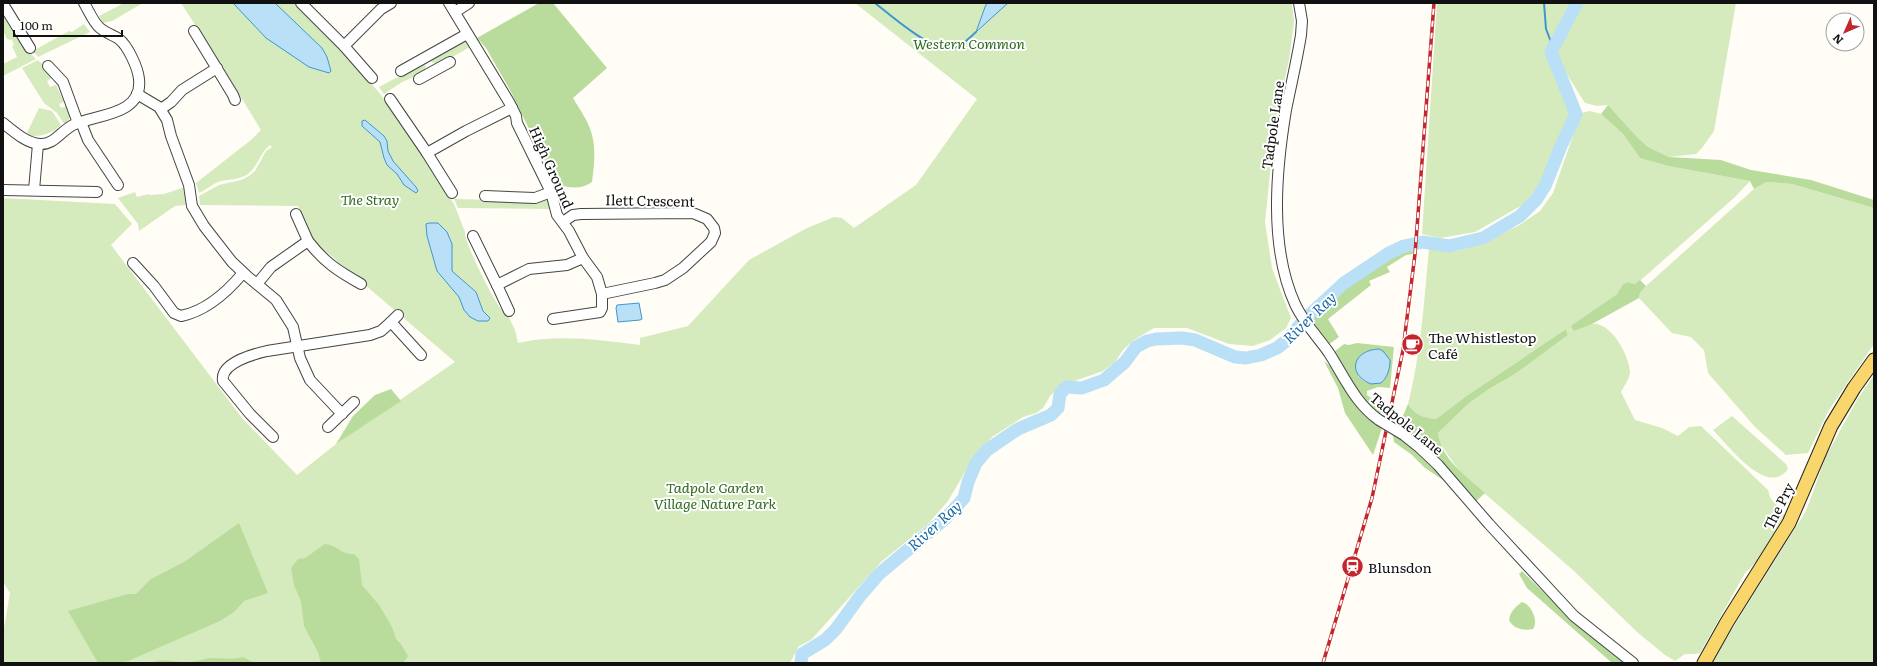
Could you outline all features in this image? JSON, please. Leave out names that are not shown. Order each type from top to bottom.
[{"type":"main road","name":"The Pry","points":[[1704,663],[1789,523],[1831,426],[1854,388],[1874,360]]},
{"type":"street","points":[[3,123],[18,135],[38,144],[52,141],[66,130],[80,123],[124,109],[132,102],[137,94],[139,86],[138,74],[126,48],[119,40],[100,28],[84,3]]},
{"type":"street","points":[[301,3],[344,46],[372,78]]},
{"type":"street","name":"High Ground","points":[[449,3],[512,108],[516,116],[517,123],[551,192],[557,215],[571,234],[583,258],[597,277],[602,294],[602,308],[598,314],[553,319]]},
{"type":"street","points":[[455,12],[469,3]]},
{"type":"street","name":"Tadpole Lane","points":[[1300,3],[1302,21],[1301,35],[1283,130],[1278,209],[1278,235],[1282,260],[1296,306],[1331,357],[1353,394],[1364,408],[1379,420],[1404,435],[1438,465],[1489,524],[1574,616],[1633,663]]},
{"type":"street","points":[[3,4],[30,48]]},
{"type":"street","points":[[344,46],[386,4]]},
{"type":"street","points":[[194,31],[233,95],[234,100]]},
{"type":"street","points":[[401,71],[467,34]]},
{"type":"street","points":[[426,57],[434,71]]},
{"type":"street","points":[[419,80],[450,62]]},
{"type":"street","points":[[48,66],[63,82],[88,140],[118,185]]},
{"type":"street","points":[[161,109],[171,102],[182,90],[217,68]]},
{"type":"street","points":[[137,94],[161,109],[169,124],[171,136],[189,185],[192,208],[228,258],[243,273],[272,295],[284,310],[293,327],[302,363],[310,380],[342,414]]},
{"type":"street","points":[[390,99],[452,193]]},
{"type":"street","points":[[427,153],[466,130],[512,108]]},
{"type":"street","points":[[34,190],[38,144]]},
{"type":"street","points":[[3,190],[97,192]]},
{"type":"street","points":[[485,196],[535,198],[551,192]]},
{"type":"street","name":"Ilett Crescent","points":[[563,222],[573,215],[581,214],[693,213],[707,218],[714,228],[715,233],[711,242],[674,274],[655,283],[602,294]]},
{"type":"street","points":[[296,214],[308,242],[332,267],[361,284]]},
{"type":"street","points":[[473,236],[509,311]]},
{"type":"street","points":[[257,284],[271,267],[308,242]]},
{"type":"street","points":[[497,285],[529,269],[567,265],[583,258]]},
{"type":"street","points":[[133,262],[158,290],[174,313],[181,316],[218,298],[230,289],[243,273]]},
{"type":"street","points":[[273,437],[250,414],[224,384],[223,375],[233,364],[249,356],[267,351],[376,334],[395,319],[421,355]]},
{"type":"street","points":[[328,427],[354,402]]},
{"type":"green space","points":[[124,3],[143,3],[112,21],[103,23],[99,16]]},
{"type":"green space","name":"Tadpole Garden Village Nature Park","points":[[181,3],[297,3],[343,50],[381,95],[405,127],[454,204],[474,259],[498,305],[507,313],[515,330],[518,343],[533,340],[564,338],[640,345],[640,338],[688,326],[749,260],[807,228],[834,217],[842,218],[854,228],[916,185],[977,99],[855,3],[1292,3],[1294,22],[1289,60],[1275,124],[1265,222],[1272,268],[1291,318],[1286,328],[1270,340],[1253,346],[1229,344],[1187,328],[1154,328],[1134,340],[1123,350],[1115,362],[1103,371],[1060,386],[1050,396],[1043,408],[1036,413],[1023,417],[992,437],[972,460],[948,501],[928,524],[881,562],[811,640],[799,646],[790,663],[3,663],[3,634],[10,593],[3,582],[3,198],[115,204],[132,224],[111,245],[242,418],[297,475],[336,444],[455,362],[315,242],[308,232],[298,206],[200,205],[199,196],[219,185],[241,180],[249,176],[255,171],[266,151],[272,147],[270,145],[267,148],[251,171],[245,176],[218,182],[199,193],[196,183],[251,140],[261,130]]},
{"type":"green space","points":[[539,3],[553,3],[607,68],[573,98],[589,125],[594,146],[592,182],[588,185],[570,187],[556,184],[510,90],[486,48],[477,38]]},
{"type":"green space","points":[[1437,3],[1571,3],[1549,50],[1572,114],[1542,183],[1524,204],[1475,232],[1440,238],[1422,234]]},
{"type":"green space","points":[[1583,3],[1736,3],[1714,131],[1696,154],[1669,157],[1648,147],[1608,105],[1597,106],[1585,103],[1558,60],[1557,49]]},
{"type":"green space","points":[[3,17],[5,17],[14,29],[13,32],[18,39],[36,59],[3,76],[3,63],[17,57],[12,46],[14,45],[12,40],[7,39],[3,31]]},
{"type":"green space","points":[[84,24],[90,32],[38,57],[33,51],[69,31],[72,32]]},
{"type":"green space","points":[[464,40],[470,47],[438,65],[432,62],[431,59]]},
{"type":"green space","points":[[38,60],[44,66],[44,70],[49,75],[53,75],[52,78],[47,81],[50,87],[58,84],[57,87],[64,102],[59,104],[61,108],[67,106],[71,115],[68,121],[64,124],[57,113],[44,103],[22,68]]},
{"type":"green space","points":[[424,63],[426,67],[423,73],[402,82],[384,94],[379,87]]},
{"type":"green space","points":[[1608,105],[1648,147],[1669,157],[1721,160],[1751,170],[1811,180],[1874,200],[1874,208],[1792,184],[1766,182],[1754,189],[1750,181],[1668,166],[1640,158],[1623,134],[1601,114]]},
{"type":"green space","points":[[39,108],[52,111],[61,125],[54,131],[40,136],[26,135]]},
{"type":"green space","points":[[1590,111],[1601,114],[1623,134],[1640,158],[1668,166],[1750,181],[1735,197],[1642,279],[1635,284],[1628,282],[1623,284],[1617,294],[1599,307],[1574,331],[1591,324],[1598,325],[1612,333],[1618,340],[1629,365],[1630,372],[1621,392],[1635,420],[1662,428],[1678,436],[1689,427],[1701,426],[1768,490],[1771,499],[1783,512],[1784,516],[1757,561],[1745,573],[1700,653],[1685,654],[1675,661],[1665,655],[1637,632],[1574,571],[1460,472],[1439,442],[1438,433],[1468,404],[1489,389],[1515,374],[1568,335],[1566,329],[1465,397],[1436,419],[1420,415],[1408,404],[1419,347],[1429,249],[1433,245],[1457,251],[1471,247],[1518,226],[1540,211],[1553,193],[1581,113]]},
{"type":"green space","points":[[1766,182],[1792,184],[1874,208],[1874,344],[1829,410],[1808,453],[1786,455],[1755,427],[1708,373],[1704,350],[1691,337],[1672,333],[1639,298],[1640,293],[1646,286],[1754,189]]},
{"type":"green space","points":[[185,187],[186,205],[175,206],[139,231],[138,224],[118,198],[135,192],[137,197],[149,194],[164,194]]},
{"type":"green space","points":[[548,198],[550,209],[458,208],[454,199],[499,200]]},
{"type":"green space","points":[[1412,247],[1413,254],[1406,255],[1387,267],[1390,272],[1369,281],[1371,285],[1328,319],[1339,337],[1328,345],[1313,321],[1315,314],[1373,267],[1399,252]]},
{"type":"green space","points":[[1640,280],[1646,286],[1640,293],[1639,298],[1592,324],[1574,331],[1571,326],[1617,294],[1623,284],[1628,282],[1635,284]]},
{"type":"green space","points":[[1566,329],[1568,335],[1515,374],[1489,389],[1468,404],[1438,433],[1440,442],[1449,459],[1485,493],[1475,502],[1405,431],[1396,424],[1397,421],[1402,418],[1408,404],[1420,415],[1436,419],[1465,397]]},
{"type":"green space","points":[[1357,343],[1394,347],[1390,388],[1378,387],[1367,391],[1367,395],[1384,408],[1379,415],[1362,400],[1334,352],[1344,344],[1349,345]],"holes":[[[1374,349],[1383,351],[1365,382],[1358,376],[1364,353]]]},
{"type":"green space","points":[[1324,361],[1330,366],[1347,392],[1365,414],[1382,428],[1373,455],[1345,413],[1338,388]]},
{"type":"green space","points":[[1874,375],[1874,663],[1711,663],[1806,511],[1826,456],[1857,400]]},
{"type":"green space","points":[[391,389],[401,401],[336,444],[353,416],[375,395]]},
{"type":"green space","points":[[1732,416],[1786,464],[1788,469],[1779,476],[1770,477],[1759,473],[1738,457],[1713,430]]},
{"type":"green space","points":[[1395,433],[1417,450],[1442,476],[1443,480],[1425,468],[1412,455],[1394,442],[1393,435]]},
{"type":"green space","points":[[239,523],[268,593],[244,601],[234,612],[220,621],[128,661],[120,663],[98,663],[68,611],[128,594],[136,594],[151,579],[184,562]]},
{"type":"green space","points":[[325,544],[333,546],[346,553],[354,554],[359,559],[362,585],[379,605],[392,627],[396,639],[401,644],[408,656],[403,663],[321,663],[318,652],[304,626],[301,601],[294,585],[291,568],[298,559],[305,558]]},
{"type":"green space","points":[[1522,571],[1577,625],[1625,663],[1612,663],[1527,588],[1519,574]]},
{"type":"green space","points":[[1522,602],[1531,609],[1535,617],[1535,626],[1533,629],[1519,629],[1509,620],[1513,610]]},
{"type":"green space","points":[[243,657],[254,663],[152,663],[160,660],[193,662],[211,658],[231,659]]},
{"type":"water","points":[[233,3],[275,3],[322,48],[327,57],[331,71],[329,73],[309,67],[266,38]]},
{"type":"water","points":[[987,3],[1008,3],[976,32],[985,7]]},
{"type":"water","points":[[365,120],[384,136],[387,141],[388,151],[393,161],[416,187],[418,191],[416,193],[404,185],[397,174],[387,165],[380,142],[362,126],[362,121]]},
{"type":"water","points":[[438,223],[447,232],[452,244],[452,271],[476,292],[483,311],[490,318],[488,321],[478,321],[470,317],[464,310],[459,297],[437,271],[427,236],[426,224]]},
{"type":"water","points":[[639,303],[642,319],[618,322],[617,305]]},
{"type":"water","points":[[1379,349],[1383,351],[1390,360],[1389,369],[1387,375],[1381,383],[1371,384],[1363,380],[1358,374],[1356,363],[1358,358],[1363,353],[1370,350]]},
{"type":"waterway","points":[[875,3],[912,32],[934,45],[943,48],[951,49],[958,46],[976,32]]},
{"type":"waterway","points":[[1544,3],[1546,29],[1553,47]]},
{"type":"waterway","name":"River Ray","points":[[801,663],[802,654],[825,640],[836,629],[860,596],[879,574],[946,518],[964,498],[968,482],[976,463],[987,450],[1018,429],[1051,415],[1058,408],[1060,394],[1066,387],[1082,388],[1104,380],[1125,362],[1136,347],[1147,341],[1156,339],[1182,338],[1195,340],[1235,357],[1246,358],[1261,355],[1277,348],[1286,341],[1305,319],[1344,283],[1389,253],[1404,246],[1423,242],[1449,246],[1483,238],[1520,216],[1536,200],[1545,186],[1576,114],[1551,52],[1577,3]]},
{"type":"railway","points":[[1323,663],[1372,498],[1403,350],[1415,254],[1434,3]]},
{"type":"place","name":"The Whistlestop Café","points":[[1412,345]]},
{"type":"place","name":"Blunsdon","points":[[1352,567]]},
{"type":"park label","name":"Western Common","points":[[969,43]]},
{"type":"park label","name":"The Stray","points":[[370,199]]}]
